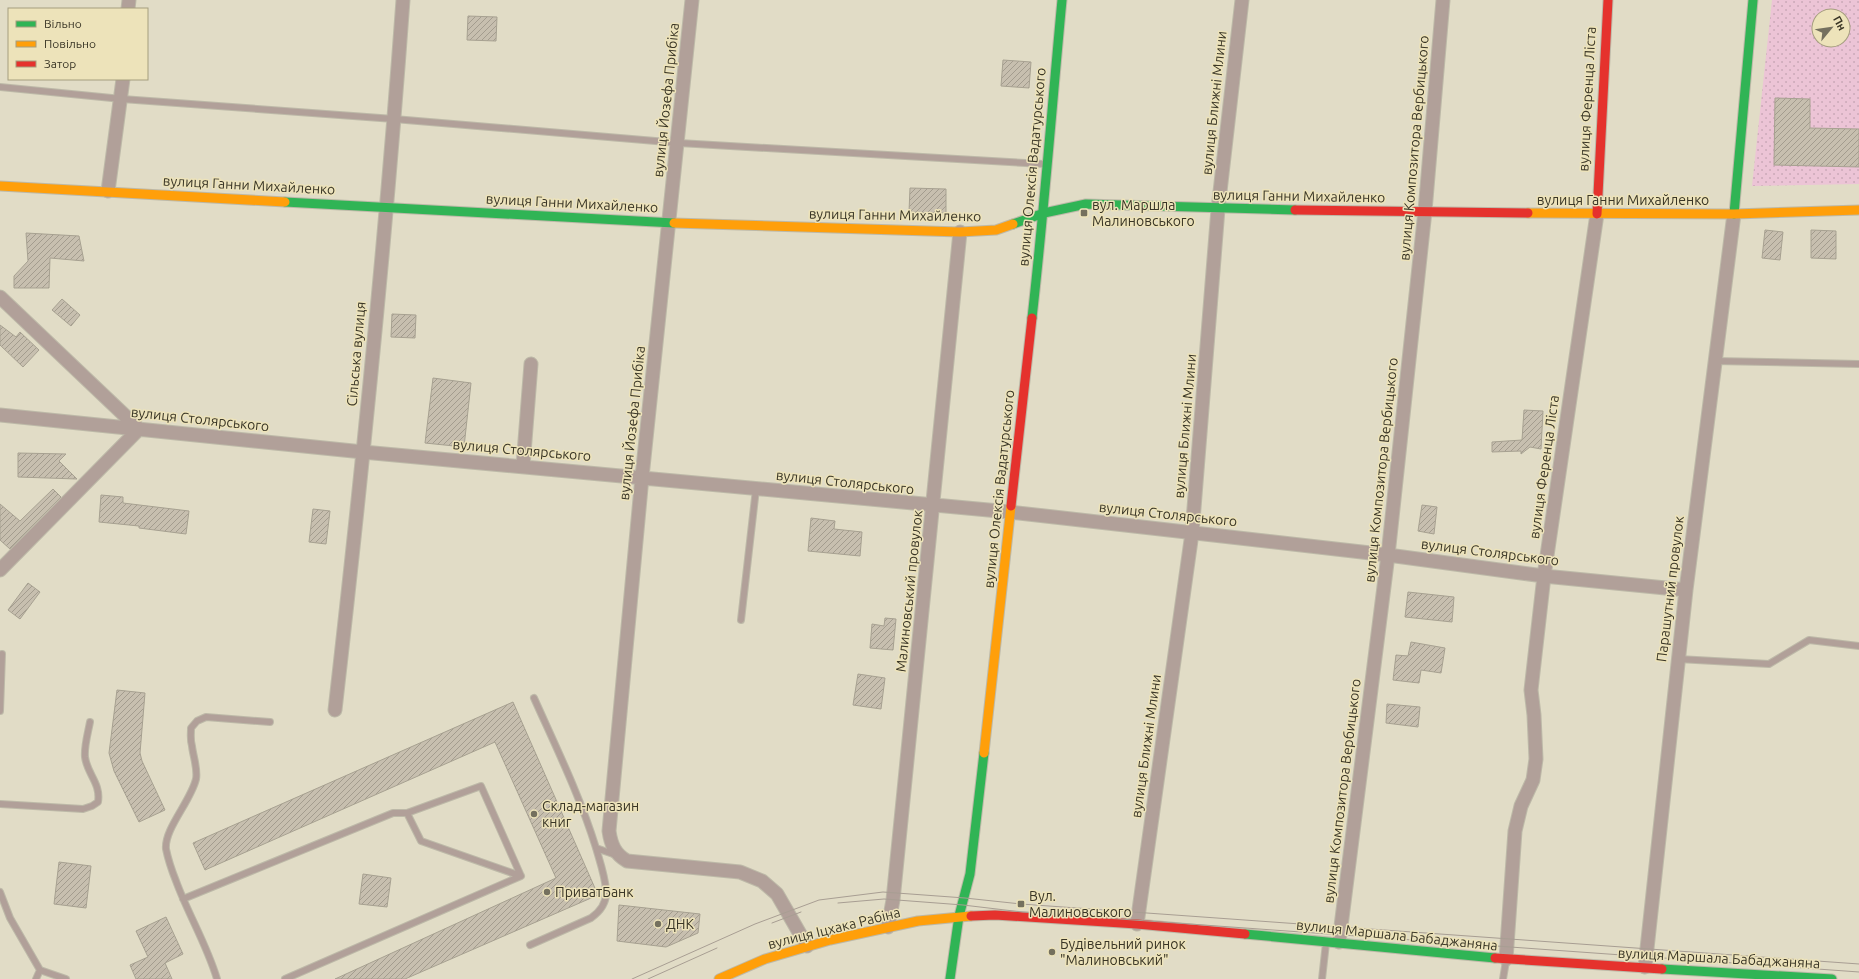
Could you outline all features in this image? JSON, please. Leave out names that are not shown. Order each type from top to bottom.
[{"type":"street","name":"Сільська вулиця","points":[[335,710],[363,452],[394,119],[403,0]]},
{"type":"street","name":"вулиця Йозефа Прибіка","points":[[616,852],[609,831],[642,477],[692,0]]},
{"type":"street","name":"вулиця Олексія Вадатурського","points":[[950,979],[959,916],[970,874],[1044,212],[1046,164],[1062,0]]},
{"type":"street","name":"вулиця Ближні Млини","points":[[1138,924],[1192,533],[1218,209],[1242,0]]},
{"type":"street","name":"вулиця Композитора Вербицького","points":[[1339,942],[1388,555],[1425,211],[1443,0]]},
{"type":"street","name":"вулиця Ференца Ліста","points":[[1506,960],[1515,831],[1521,806],[1533,780],[1536,758],[1534,715],[1530,690],[1544,576],[1597,214],[1608,0]]},
{"type":"street","points":[[1734,214],[1753,0]]},
{"type":"street","points":[[108,191],[122,99],[123,80]]},
{"type":"street","name":"вулиця Ганни Михайленко","points":[[0,186],[385,206],[669,223],[960,232],[996,230],[1044,212],[1086,204],[1218,209],[1597,214],[1734,214],[1859,210]]},
{"type":"street","name":"Парашутний провулок","points":[[1645,968],[1686,590],[1734,214]]},
{"type":"street","name":"Малиновський провулок","points":[[888,928],[893,900],[960,232]]},
{"type":"street","points":[[0,297],[140,429],[0,570]]},
{"type":"street","points":[[523,466],[531,364]]},
{"type":"street","name":"вулиця Столярського","points":[[0,415],[363,452],[1010,512],[1388,555],[1544,576],[1686,590]]},
{"type":"street","points":[[616,852],[628,860],[740,872],[762,881],[777,894],[807,946]]},
{"type":"street","name":"вулиця Маршала Бабаджаняна","points":[[959,916],[995,915],[1138,924],[1339,942],[1506,960],[1645,968],[1708,975],[1832,979]]},
{"type":"street","name":"вулиця Іцхака Рабіна","points":[[719,979],[765,959],[807,946],[918,922],[959,916]]},
{"type":"lane","points":[[0,87],[122,99],[394,119],[678,143],[1046,164]]},
{"type":"lane","points":[[1715,361],[1859,364]]},
{"type":"lane","points":[[741,620],[756,489]]},
{"type":"lane","points":[[1678,659],[1769,664],[1809,640],[1859,646]]},
{"type":"lane","points":[[0,711],[2,654]]},
{"type":"lane","points":[[530,945],[591,918],[600,912],[604,903],[606,891],[604,877],[587,818],[534,698]]},
{"type":"lane","points":[[217,979],[212,964],[183,899],[166,848],[169,833],[186,803],[196,778],[195,760],[191,744],[191,728],[197,721],[206,717],[270,722]]},
{"type":"lane","points":[[0,804],[83,809],[98,802],[99,793],[88,769],[85,755],[90,722]]},
{"type":"lane","points":[[183,899],[393,813],[407,813],[481,786],[521,876]]},
{"type":"lane","points":[[407,813],[421,841],[521,876]]},
{"type":"lane","points":[[596,848],[616,852]]},
{"type":"lane","points":[[285,979],[521,876]]},
{"type":"lane","points":[[0,892],[10,918],[40,970],[66,979]]},
{"type":"lane","points":[[1322,979],[1326,942]]},
{"type":"lane","points":[[1504,979],[1506,960]]},
{"type":"lane","points":[[36,979],[40,970]]},
{"type":"shaded area","points":[[1772,0],[1859,0],[1859,184],[1752,186]]},
{"type":"building","points":[[468,16],[497,17],[496,41],[467,40]]},
{"type":"building","points":[[1003,60],[1031,62],[1029,88],[1001,86]]},
{"type":"building","points":[[1775,98],[1810,99],[1810,128],[1859,129],[1859,167],[1774,165]]},
{"type":"building","points":[[910,188],[946,189],[946,213],[909,212]]},
{"type":"building","points":[[1765,230],[1783,232],[1780,260],[1762,258]]},
{"type":"building","points":[[1811,230],[1836,231],[1836,259],[1811,258]]},
{"type":"building","points":[[26,233],[79,236],[84,261],[50,258],[49,288],[14,288],[14,276],[28,261]]},
{"type":"building","points":[[62,299],[80,315],[71,326],[52,310]]},
{"type":"building","points":[[392,314],[416,315],[415,338],[391,337]]},
{"type":"building","points":[[0,325],[16,337],[20,332],[39,350],[23,367],[0,345]]},
{"type":"building","points":[[433,378],[471,383],[464,447],[425,443]]},
{"type":"building","points":[[1524,410],[1543,411],[1541,449],[1530,447],[1521,454],[1521,451],[1492,452],[1492,442],[1522,440]]},
{"type":"building","points":[[18,453],[66,454],[59,461],[77,479],[18,477]]},
{"type":"building","points":[[53,489],[61,497],[10,549],[0,540],[0,504],[20,521]]},
{"type":"building","points":[[101,495],[123,497],[123,503],[189,511],[186,534],[139,528],[139,526],[99,522]]},
{"type":"building","points":[[1422,505],[1437,507],[1434,534],[1418,531]]},
{"type":"building","points":[[313,509],[330,511],[326,544],[309,542]]},
{"type":"building","points":[[811,518],[835,521],[834,529],[862,532],[860,556],[808,551]]},
{"type":"building","points":[[28,583],[40,592],[20,619],[8,610]]},
{"type":"building","points":[[1408,592],[1454,597],[1452,622],[1405,617]]},
{"type":"building","points":[[885,618],[896,619],[893,650],[870,648],[872,624],[884,626]]},
{"type":"building","points":[[1411,642],[1445,648],[1441,673],[1421,670],[1419,683],[1393,680],[1396,655],[1408,656]]},
{"type":"building","points":[[858,674],[885,678],[881,709],[853,705]]},
{"type":"building","points":[[117,690],[145,693],[140,753],[142,761],[165,810],[139,822],[114,771],[109,753]]},
{"type":"building","points":[[513,702],[598,895],[405,979],[335,979],[556,878],[495,742],[205,870],[193,843]]},
{"type":"building","points":[[1387,704],[1420,707],[1418,727],[1386,723]]},
{"type":"building","points":[[59,862],[91,866],[86,908],[54,904]]},
{"type":"building","points":[[363,874],[391,878],[387,907],[359,904]]},
{"type":"building","name":"ДНК","points":[[619,905],[700,914],[698,933],[666,947],[617,941]]},
{"type":"building","points":[[166,917],[183,954],[165,963],[172,979],[136,979],[130,965],[148,957],[136,931]]},
{"type":"tram line","points":[[632,979],[755,924],[819,900],[883,892],[1021,904],[1859,964]]},
{"type":"tram line","points":[[838,903],[884,899],[963,905],[1022,912],[1859,972]]},
{"type":"tram line","points":[[772,923],[801,912]]},
{"type":"tram line","points":[[648,979],[717,948]]},
{"type":"traffic: fast","points":[[1032,318],[1062,0]]},
{"type":"traffic: fast","points":[[1734,214],[1753,0]]},
{"type":"traffic: fast","points":[[285,202],[674,223]]},
{"type":"traffic: fast","points":[[1013,224],[1044,213],[1086,204],[1295,210]]},
{"type":"traffic: fast","points":[[950,979],[959,916],[970,874],[984,753]]},
{"type":"traffic: fast","points":[[1245,934],[1495,958]]},
{"type":"traffic: fast","points":[[1662,969],[1832,979]]},
{"type":"traffic: slow","points":[[0,186],[285,202]]},
{"type":"traffic: slow","points":[[1528,213],[1734,214],[1859,210]]},
{"type":"traffic: slow","points":[[674,223],[960,232],[996,230],[1013,224]]},
{"type":"traffic: slow","points":[[984,753],[1011,506]]},
{"type":"traffic: slow","points":[[719,979],[765,959],[830,940],[918,921],[971,916]]},
{"type":"traffic: jam","points":[[1597,214],[1608,0]]},
{"type":"traffic: jam","points":[[1295,210],[1528,213]]},
{"type":"traffic: jam","points":[[1011,506],[1032,318]]},
{"type":"traffic: jam","points":[[971,916],[995,915],[1137,924],[1245,934]]},
{"type":"traffic: jam","points":[[1495,958],[1662,969]]},
{"type":"place","name":"вул. Маршла Малиновського","points":[[1084,213]]},
{"type":"place","name":"Склад-магазин книг","points":[[534,814]]},
{"type":"place","name":"ПриватБанк","points":[[547,892]]},
{"type":"place","name":"Вул. Малиновського","points":[[1021,904]]},
{"type":"place","name":"ДНК","points":[[658,924]]},
{"type":"place","name":"Будівельний ринок \"Малиновський\"","points":[[1052,952]]}]
